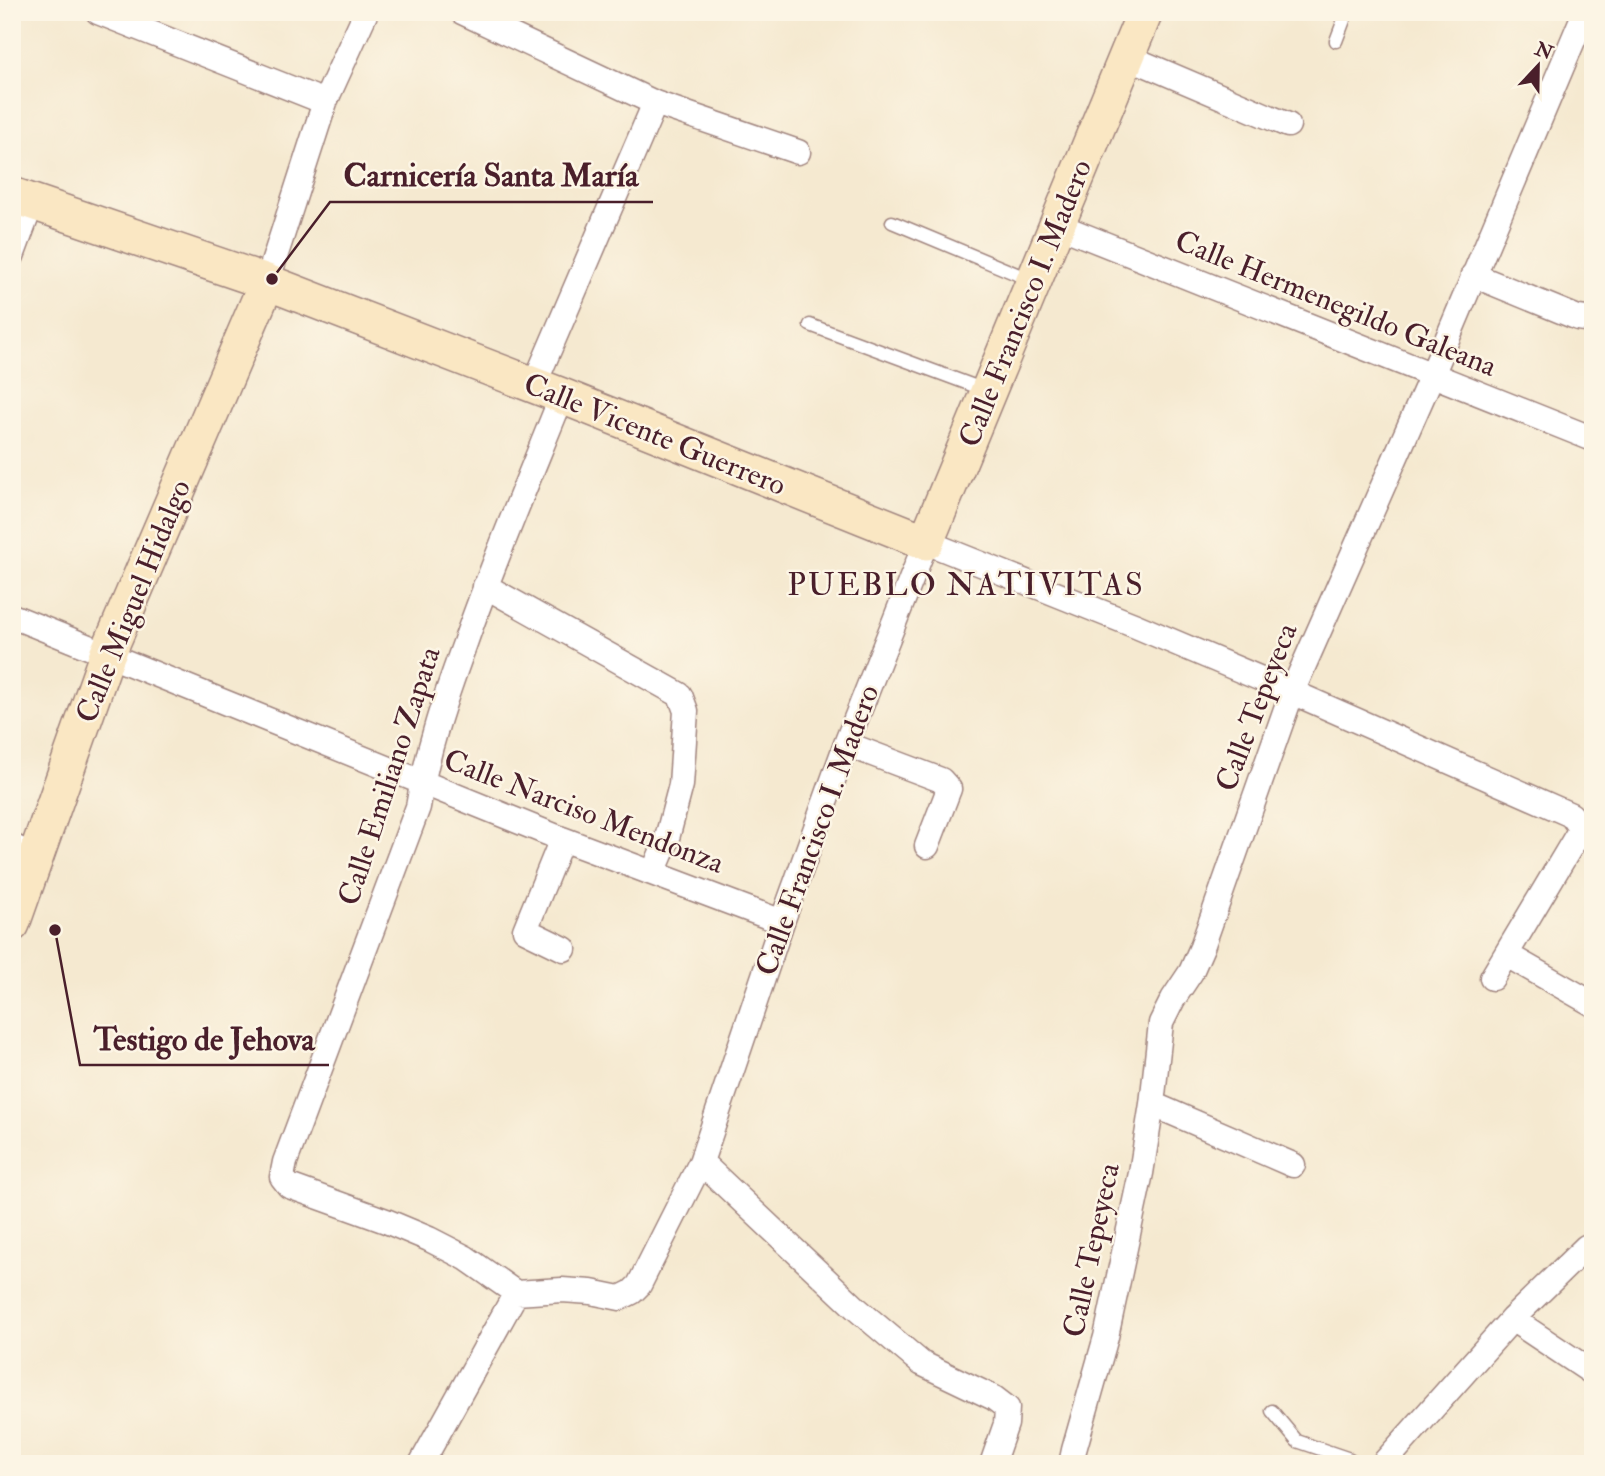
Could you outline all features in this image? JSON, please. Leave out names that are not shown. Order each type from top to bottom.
[{"type":"street","points":[[98,12],[325,102]]},
{"type":"street","points":[[267,282],[325,102],[366,12]]},
{"type":"street","points":[[462,12],[655,103],[798,152]]},
{"type":"street","name":"Calle Francisco I. Madero","points":[[516,1293],[562,1290],[620,1297],[632,1292],[639,1285],[701,1162],[782,922],[846,744],[926,542],[1145,12]]},
{"type":"street","name":"Calle Tepeyeca","points":[[1077,1459],[1107,1337],[1141,1173],[1161,1023],[1191,972],[1202,947],[1292,692],[1432,375],[1584,12]]},
{"type":"street","points":[[1126,56],[1288,125]]},
{"type":"street","name":"Calle Emiliano Zapata","points":[[516,1293],[466,1258],[429,1239],[289,1186],[282,1177],[285,1162],[418,807],[438,718],[485,586],[548,391],[655,103]]},
{"type":"street","points":[[12,256],[22,198]]},
{"type":"street","name":"Calle Vicente Guerrero","points":[[22,198],[267,282],[1136,626],[1292,692],[1581,826]]},
{"type":"street","name":"Calle Hermenegildo Galeana","points":[[1056,225],[1593,439]]},
{"type":"street","points":[[1474,275],[1578,318],[1593,320]]},
{"type":"street","name":"Calle Miguel Hidalgo","points":[[12,924],[24,851],[267,282]]},
{"type":"street","points":[[485,586],[680,695],[686,711],[681,785],[666,842],[653,873]]},
{"type":"street","name":"Calle Narciso Mendonza","points":[[12,616],[562,839],[782,922]]},
{"type":"street","points":[[846,744],[941,780],[949,789],[927,846]]},
{"type":"street","points":[[1492,978],[1581,826]]},
{"type":"street","points":[[562,839],[525,930],[565,949]]},
{"type":"street","points":[[1507,955],[1593,1004]]},
{"type":"street","points":[[1152,1104],[1293,1165]]},
{"type":"street","points":[[701,1162],[858,1310],[921,1363],[994,1398],[1007,1408],[1006,1424],[992,1464]]},
{"type":"street","points":[[1383,1464],[1512,1319],[1586,1247]]},
{"type":"street","points":[[421,1464],[516,1293]]},
{"type":"street","points":[[1512,1319],[1593,1373]]},
{"type":"lane","points":[[1336,41],[1348,12]]},
{"type":"lane","points":[[892,222],[1034,281]]},
{"type":"lane","points":[[810,325],[989,391]]},
{"type":"lane","points":[[1272,1411],[1297,1441],[1350,1459],[1355,1464]]},
{"type":"place","name":"Carnicería Santa María","points":[[272,279]]},
{"type":"place","name":"Testigo de Jehova","points":[[55,930]]},
{"type":"district","name":"PUEBLO NATIVITAS","points":[[966,584]]}]
